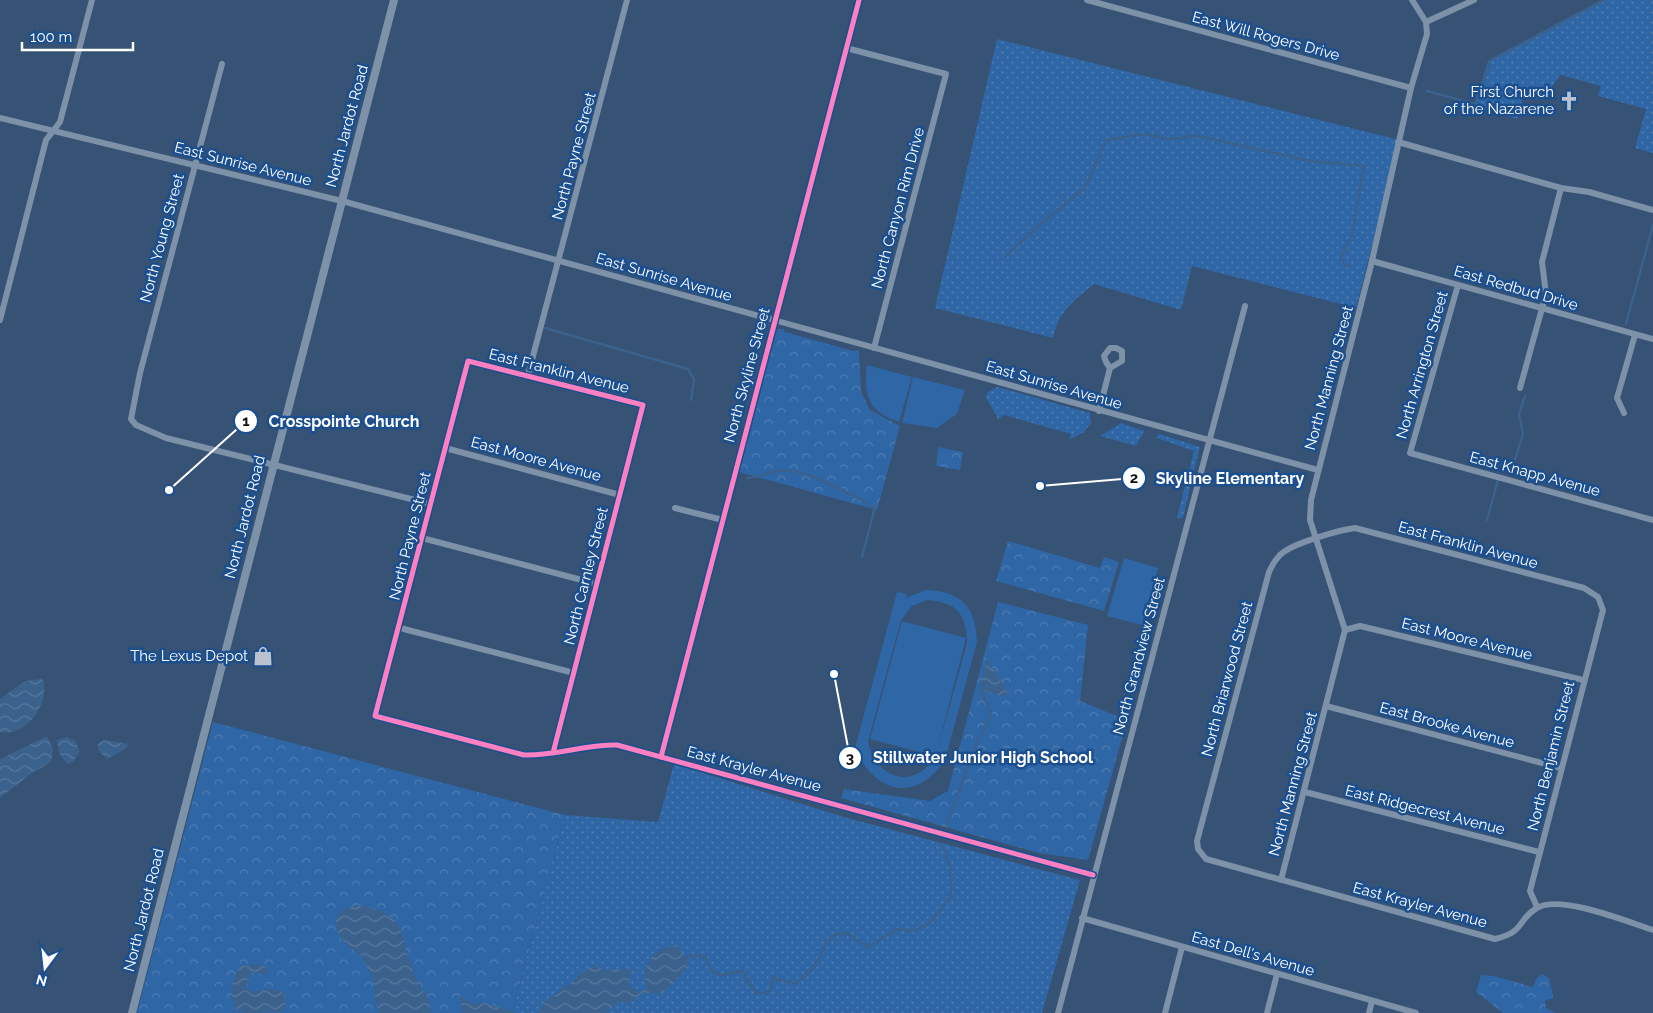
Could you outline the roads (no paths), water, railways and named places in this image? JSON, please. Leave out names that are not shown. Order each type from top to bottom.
[{"type":"street","points":[[0,320],[46,140],[60,122],[92,0]]},
{"type":"street","name":"North Jardot Road","points":[[132,1013],[394,0]]},
{"type":"street","name":"North Payne Street","points":[[528,376],[627,0]]},
{"type":"street","name":"North Skyline Street","points":[[661,757],[859,0]]},
{"type":"street","name":"East Will Rogers Drive","points":[[1086,0],[1411,88]]},
{"type":"street","points":[[1412,0],[1426,22],[1474,0]]},
{"type":"street","name":"North Manning Street","points":[[1281,880],[1345,630],[1310,520],[1311,500],[1372,261],[1411,88],[1425,44],[1426,22]]},
{"type":"street","name":"North Canyon Rim Drive","points":[[846,48],[946,74],[874,348]]},
{"type":"street","name":"North Young Street","points":[[222,64],[140,373],[130,419],[136,425],[166,438],[273,463]]},
{"type":"street","name":"East Sunrise Avenue","points":[[0,118],[342,201],[1318,470]]},
{"type":"street","points":[[1398,142],[1561,188],[1589,192],[1653,210]]},
{"type":"street","points":[[1520,388],[1546,294],[1542,262],[1561,188]]},
{"type":"street","name":"East Redbud Drive","points":[[1372,261],[1653,339]]},
{"type":"street","name":"North Arrington Street","points":[[1410,453],[1458,285]]},
{"type":"street","name":"North Grandview Street","points":[[1058,1013],[1245,306]]},
{"type":"street","points":[[1624,414],[1617,398],[1635,335]]},
{"type":"street","name":"North Payne Street","points":[[375,716],[400,628],[468,361]]},
{"type":"street","name":"East Franklin Avenue","points":[[468,361],[643,405]]},
{"type":"street","points":[[1099,410],[1110,368]]},
{"type":"street","name":"North Carnley Street","points":[[553,753],[643,405]]},
{"type":"street","name":"East Moore Avenue","points":[[445,448],[620,495]]},
{"type":"street","name":"East Knapp Avenue","points":[[1410,453],[1653,520]]},
{"type":"street","points":[[273,463],[431,504]]},
{"type":"street","points":[[675,508],[722,520]]},
{"type":"street","name":"East Franklin Avenue","points":[[1317,539],[1337,530],[1355,528],[1584,588],[1598,597],[1603,610]]},
{"type":"street","points":[[422,538],[597,584]]},
{"type":"street","name":"North Briarwood Street","points":[[1201,853],[1197,841],[1268,572],[1274,560],[1285,551],[1317,539]]},
{"type":"street","name":"North Benjamin Street","points":[[1537,907],[1530,892],[1583,680],[1603,610]]},
{"type":"street","name":"East Moore Avenue","points":[[1345,630],[1360,626],[1583,680]]},
{"type":"street","points":[[400,628],[574,673]]},
{"type":"street","name":"East Brooke Avenue","points":[[1326,706],[1561,768]]},
{"type":"street","name":"East Krayler Avenue","points":[[375,716],[524,755],[553,753],[598,744],[617,745],[1093,875]]},
{"type":"street","name":"East Ridgecrest Avenue","points":[[1305,792],[1539,852]]},
{"type":"street","name":"East Krayler Avenue","points":[[1201,853],[1206,859],[1213,862],[1495,939],[1515,932],[1537,907]]},
{"type":"street","points":[[1537,907],[1554,904],[1573,906],[1653,930]]},
{"type":"street","name":"East Dell's Avenue","points":[[1082,918],[1416,1013]]},
{"type":"street","points":[[1165,1013],[1182,947]]},
{"type":"street","points":[[1267,1013],[1277,974]]},
{"type":"street","points":[[1369,1013],[1372,1001]]},
{"type":"water","points":[[987,659],[1009,694],[1002,696],[981,690],[981,680]]},
{"type":"water","points":[[41,679],[44,681],[43,700],[34,717],[19,730],[0,732],[0,699],[25,681]]},
{"type":"water","points":[[47,736],[53,749],[51,762],[32,773],[0,798],[0,759]]},
{"type":"water","points":[[67,737],[75,741],[80,751],[73,762],[67,764],[59,753],[57,740]]},
{"type":"water","points":[[104,740],[129,744],[125,749],[107,759],[98,750],[98,744]]},
{"type":"water","points":[[358,905],[375,909],[394,920],[403,937],[416,980],[429,1002],[431,1013],[379,1013],[375,999],[373,979],[361,955],[346,945],[338,933],[336,920],[338,914],[342,910]]},
{"type":"water","points":[[677,945],[683,955],[689,956],[686,969],[663,993],[644,993],[630,1003],[618,1002],[606,1013],[537,1013],[548,999],[555,996],[562,987],[573,983],[579,974],[594,966],[605,970],[631,969],[629,985],[638,992],[647,989],[645,973],[650,959],[661,950]]},
{"type":"water","points":[[255,964],[267,967],[267,974],[251,973],[246,988],[253,992],[267,989],[282,991],[286,1002],[282,1012],[245,1013],[237,1010],[231,993],[234,977],[241,966]]},
{"type":"water","points":[[459,995],[472,1004],[486,1003],[517,1013],[463,1013]]},
{"type":"waterway","points":[[1427,91],[1475,104],[1491,60],[1604,0]]},
{"type":"waterway","points":[[1006,256],[1052,214],[1085,188],[1106,140],[1144,134],[1168,139],[1199,136],[1310,161],[1364,166],[1352,235],[1341,258],[1345,265],[1350,267]]},
{"type":"waterway","points":[[1626,324],[1653,225]]},
{"type":"waterway","points":[[545,328],[688,369],[694,379],[691,400]]},
{"type":"waterway","points":[[1512,469],[1523,434],[1519,414],[1525,396]]},
{"type":"waterway","points":[[747,478],[780,470],[795,471],[818,479],[875,507],[862,557]]},
{"type":"waterway","points":[[1487,520],[1498,480]]},
{"type":"waterway","points":[[947,825],[975,747],[991,715],[981,690]]},
{"type":"waterway","points":[[689,956],[705,956],[711,971],[721,975],[742,971],[756,993],[769,993],[774,978],[795,984],[812,970],[829,940],[836,934],[846,933],[868,947],[897,929],[915,931],[932,921],[951,895],[951,869],[942,845]]},
{"type":"place","name":"First Church of the Nazarene","points":[[1569,101]]},
{"type":"place","name":"Skyline Elementary","points":[[1040,486]]},
{"type":"place","name":"Crosspointe Church","points":[[169,490]]},
{"type":"place","name":"The Lexus Depot","points":[[263,656]]},
{"type":"place","name":"Stillwater Junior High School","points":[[834,674]]}]
